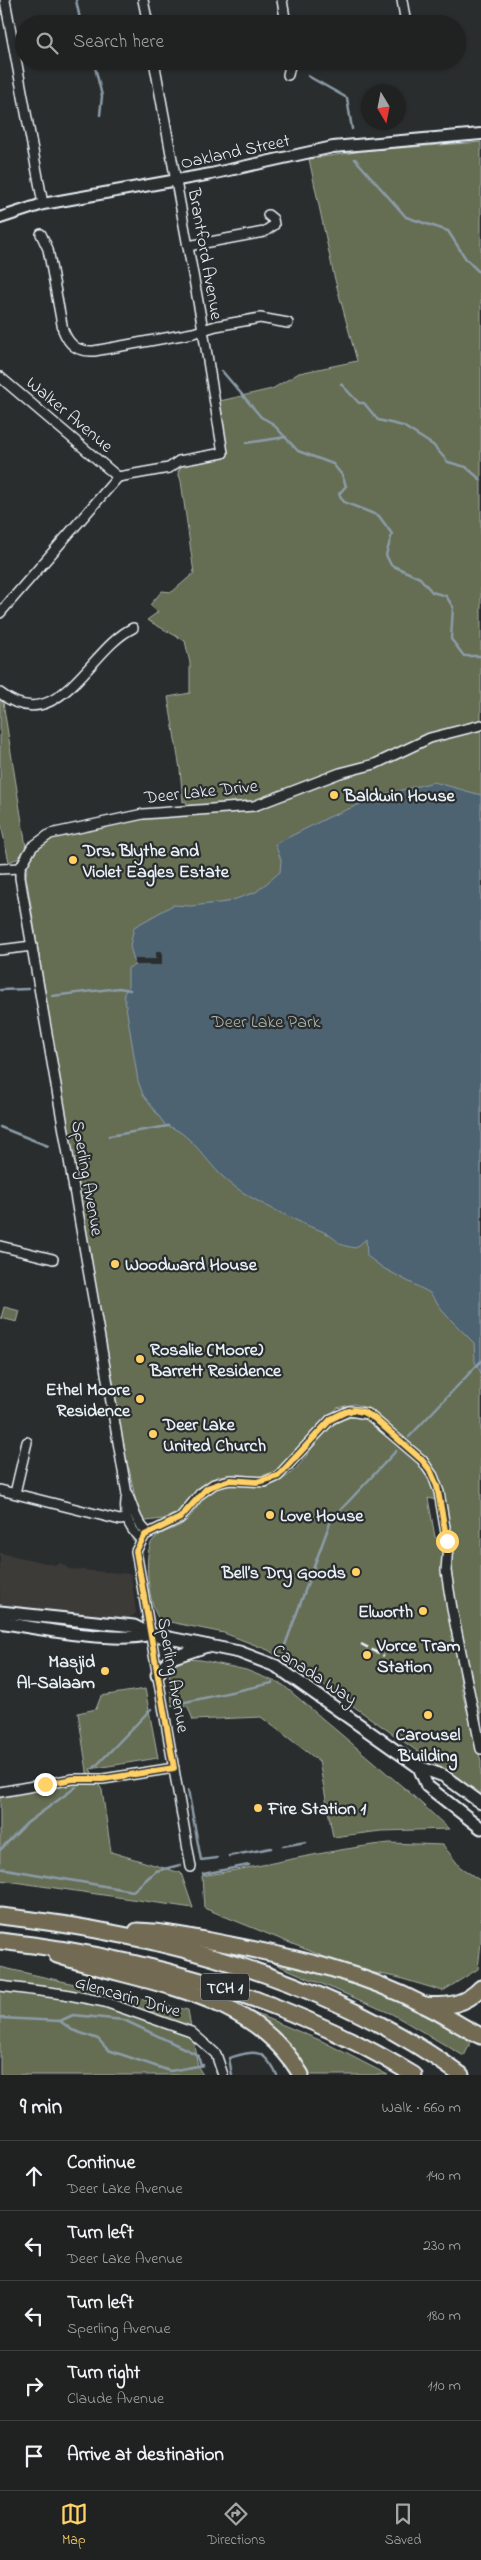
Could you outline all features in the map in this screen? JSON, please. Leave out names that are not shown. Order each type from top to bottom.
[{"type":"highway","name":"TCH 1","points":[[0,1916],[100,1929],[183,1948],[221,1960],[308,1992],[372,2022],[461,2075]]},
{"type":"highway","points":[[100,1929],[163,1932],[298,1958],[364,1978],[425,2005],[481,2036]]},
{"type":"highway","name":"TCH 1","points":[[0,1941],[135,1962],[226,1988],[300,2016],[358,2043],[414,2075]]},
{"type":"highway","points":[[22,1944],[82,1964],[138,1977],[194,1995],[240,2014],[277,2042],[289,2055],[301,2075]]},
{"type":"highway","points":[[425,2005],[454,2005],[472,1996],[481,1988]]},
{"type":"main road","name":"Canada Way","points":[[0,1612],[134,1626],[150,1634],[239,1652],[276,1666],[419,1767],[444,1776],[481,1803]]},
{"type":"main road","name":"Canada Way","points":[[0,1622],[54,1631],[133,1637],[150,1634]]},
{"type":"main road","points":[[157,1675],[171,1658],[209,1645]]},
{"type":"main road","name":"Canada Way","points":[[419,1767],[427,1786],[480,1830]]},
{"type":"street","points":[[5,0],[15,55]]},
{"type":"street","points":[[144,0],[146,15]]},
{"type":"street","points":[[282,0],[284,15]]},
{"type":"street","points":[[402,0],[404,15]]},
{"type":"street","points":[[18,70],[42,204]]},
{"type":"street","name":"Brantford Avenue","points":[[118,477],[169,468],[179,461],[223,453],[203,329],[156,70]]},
{"type":"street","points":[[288,75],[289,70]]},
{"type":"street","name":"Oakland Street","points":[[0,218],[42,204],[176,180],[333,147],[481,134]]},
{"type":"street","points":[[188,246],[264,232],[274,225],[273,219],[268,215]]},
{"type":"street","points":[[42,234],[48,249],[63,330],[73,346],[87,351],[193,333],[203,329],[260,318],[288,323]]},
{"type":"street","name":"Walker Avenue","points":[[0,377],[118,477]]},
{"type":"street","points":[[0,613],[118,477]]},
{"type":"street","points":[[3,695],[17,703],[30,705],[43,704],[57,698],[116,637],[133,628]]},
{"type":"street","name":"Deer Lake Drive","points":[[20,868],[37,842],[57,832],[143,814],[254,806],[340,773],[375,764],[430,738],[481,725]]},
{"type":"street","points":[[0,869],[20,868]]},
{"type":"street","name":"Sperling Avenue","points":[[20,868],[127,1494],[138,1523],[148,1533]]},
{"type":"street","points":[[0,950],[32,946]]},
{"type":"street","points":[[0,1246],[53,1258]]},
{"type":"street","points":[[0,1490],[120,1520],[126,1519],[141,1540],[148,1533],[180,1518],[200,1494],[214,1484],[230,1480],[265,1482],[278,1476],[331,1419],[340,1413],[359,1411],[374,1418],[423,1461],[437,1486],[448,1545],[446,1571],[452,1608],[481,1749]]},
{"type":"street","points":[[15,1494],[27,1442]]},
{"type":"street","name":"Sperling Avenue","points":[[126,1519],[124,1506],[127,1494]]},
{"type":"street","name":"Sperling Avenue","points":[[141,1540],[136,1557],[191,1867]]},
{"type":"street","points":[[0,1792],[73,1779],[103,1779],[174,1768]]},
{"type":"street","name":"Glencarin Drive","points":[[0,1986],[64,1994],[105,2002],[191,2032],[211,2048],[218,2059],[223,2075]]},
{"type":"shaded area","points":[[0,1553],[55,1565],[61,1563],[69,1569],[131,1574],[136,1613],[125,1620],[0,1607]]},
{"type":"green space","name":"Deer Lake Park","points":[[481,142],[481,1729],[451,1577],[452,1547],[439,1479],[424,1455],[371,1409],[354,1404],[337,1408],[275,1472],[257,1477],[236,1474],[218,1476],[199,1487],[176,1513],[163,1519],[146,1521],[138,1513],[129,1468],[126,1467],[46,1002],[43,998],[45,992],[26,876],[28,863],[37,850],[53,838],[141,819],[185,816],[261,805],[384,756],[261,801],[194,808],[187,805],[186,801],[183,802],[180,769],[168,697],[190,693],[190,663],[185,641],[147,620],[158,612],[150,605],[162,591],[172,592],[194,573],[181,481],[178,472],[182,464],[228,455],[220,401],[272,389],[299,373],[357,361],[334,276],[309,159],[370,150]]},
{"type":"green space","points":[[0,700],[3,702],[26,847],[19,858],[9,862],[0,820]]},
{"type":"green space","points":[[4,1307],[20,1311],[17,1322],[1,1318]]},
{"type":"green space","points":[[356,1417],[374,1425],[395,1440],[422,1467],[433,1487],[436,1500],[428,1498],[435,1537],[443,1542],[443,1585],[457,1651],[462,1692],[481,1761],[481,1796],[316,1680],[268,1650],[224,1633],[160,1620],[153,1605],[147,1568],[150,1546],[157,1536],[184,1523],[204,1498],[217,1488],[233,1484],[258,1485],[275,1483],[283,1479],[301,1463],[316,1442],[334,1425],[344,1419]]},
{"type":"green space","points":[[186,1659],[201,1660],[246,1670],[283,1685],[410,1793],[449,1829],[381,1831],[333,1837],[319,1761],[261,1717],[193,1720],[188,1707],[172,1702],[169,1672],[175,1665]]},
{"type":"green space","points":[[145,1689],[158,1758],[90,1769],[102,1790],[111,1852],[181,1873],[193,1908],[0,1880],[0,1794],[86,1780],[87,1771],[78,1713],[96,1709],[101,1696]]},
{"type":"green space","points":[[389,1843],[443,1845],[460,1867],[481,1881],[481,1942],[478,1969],[443,1991],[396,1977],[354,1969],[204,1908],[202,1876]]},
{"type":"green space","points":[[272,1958],[363,1986],[425,2013],[472,2040],[464,2056],[392,2014],[273,1963]]},
{"type":"green space","points":[[0,1967],[188,2010],[198,2067],[203,2075],[0,2075]]},
{"type":"green space","points":[[242,2008],[322,2041],[388,2075],[307,2075],[279,2036]]},
{"type":"water","points":[[434,782],[481,795],[481,1373],[475,1362],[474,1343],[446,1315],[430,1293],[383,1268],[367,1256],[366,1239],[356,1248],[343,1245],[326,1233],[251,1197],[222,1176],[182,1133],[166,1126],[143,1095],[138,1081],[124,994],[128,986],[128,968],[135,965],[130,946],[134,927],[173,905],[191,906],[227,902],[256,892],[280,872],[281,860],[275,844],[329,817],[382,795]]},
{"type":"pier","points":[[156,951],[162,951],[162,965],[135,965],[135,959],[156,959]]},
{"type":"waterway","points":[[76,0],[79,15]]},
{"type":"waterway","points":[[96,70],[102,96],[100,115]]},
{"type":"waterway","points":[[308,76],[347,98],[352,129]]},
{"type":"waterway","points":[[355,159],[406,217],[448,231],[466,259],[481,274]]},
{"type":"waterway","points":[[222,371],[261,417],[272,423],[298,451],[333,464],[342,475],[346,486],[339,494],[344,502],[379,516],[392,534],[386,555],[391,565],[420,578],[432,592],[446,596],[453,607],[451,639],[464,656],[481,656]]},
{"type":"waterway","points":[[341,384],[359,403],[364,403],[378,420],[403,426],[433,445],[448,462],[466,467],[481,480]]},
{"type":"waterway","points":[[246,443],[286,437]]},
{"type":"waterway","points":[[52,996],[119,988],[130,990]]},
{"type":"waterway","points":[[0,990],[28,989]]},
{"type":"waterway","points":[[109,1136],[168,1126]]},
{"type":"waterway","points":[[0,1127],[48,1146]]},
{"type":"waterway","points":[[409,1437],[481,1361]]},
{"type":"waterway","points":[[284,1648],[331,1520],[396,1451]]},
{"type":"waterway","points":[[172,1705],[272,1683]]},
{"type":"waterway","points":[[94,1768],[151,1709]]},
{"type":"waterway","points":[[0,1850],[27,1823],[76,1787]]},
{"type":"waterway","points":[[188,1790],[201,1860],[217,1858]]},
{"type":"waterway","points":[[283,1846],[306,1842]]},
{"type":"waterway","points":[[229,1856],[271,1848]]},
{"type":"waterway","points":[[0,1868],[133,1891],[156,1871],[180,1865]]},
{"type":"waterway","points":[[203,1874],[249,1865]]},
{"type":"waterway","points":[[60,2021],[73,2015],[124,2020],[194,2053],[198,2056],[201,2066]]},
{"type":"waterway","points":[[0,2018],[60,2021],[72,2030],[98,2039],[108,2050],[170,2071],[203,2065]]},
{"type":"waterway","points":[[232,2075],[229,2058],[246,2053],[258,2053],[263,2056],[277,2075]]},
{"type":"railway","points":[[361,1644],[384,1656]]},
{"type":"place","name":"Baldwin House","points":[[334,795]]},
{"type":"place","name":"Drs. Blythe and Violet Eagles Estate","points":[[73,860]]},
{"type":"place","name":"Woodward House","points":[[115,1264]]},
{"type":"place","name":"Rosalie (Moore) Barrett Residence","points":[[140,1359]]},
{"type":"place","name":"Ethel Moore Residence","points":[[140,1399]]},
{"type":"place","name":"Deer Lake United Church","points":[[153,1434]]},
{"type":"place","name":"Love House","points":[[270,1515]]},
{"type":"place","name":"Bell’s Dry Goods","points":[[356,1572]]},
{"type":"place","name":"Elworth","points":[[423,1611]]},
{"type":"place","name":"Vorce Tram Station","points":[[367,1655]]},
{"type":"place","name":"Masjid Al-Salaam","points":[[105,1671]]},
{"type":"place","name":"Carousel Building","points":[[428,1715]]},
{"type":"place","name":"Fire Station 1","points":[[258,1808]]},
{"type":"route","points":[[45,1784],[73,1779],[103,1779],[174,1768],[136,1551],[145,1535],[180,1518],[207,1488],[222,1481],[230,1480],[265,1482],[271,1480],[290,1465],[336,1415],[354,1410],[359,1411],[374,1418],[422,1460],[430,1470],[437,1486],[447,1541]]}]
